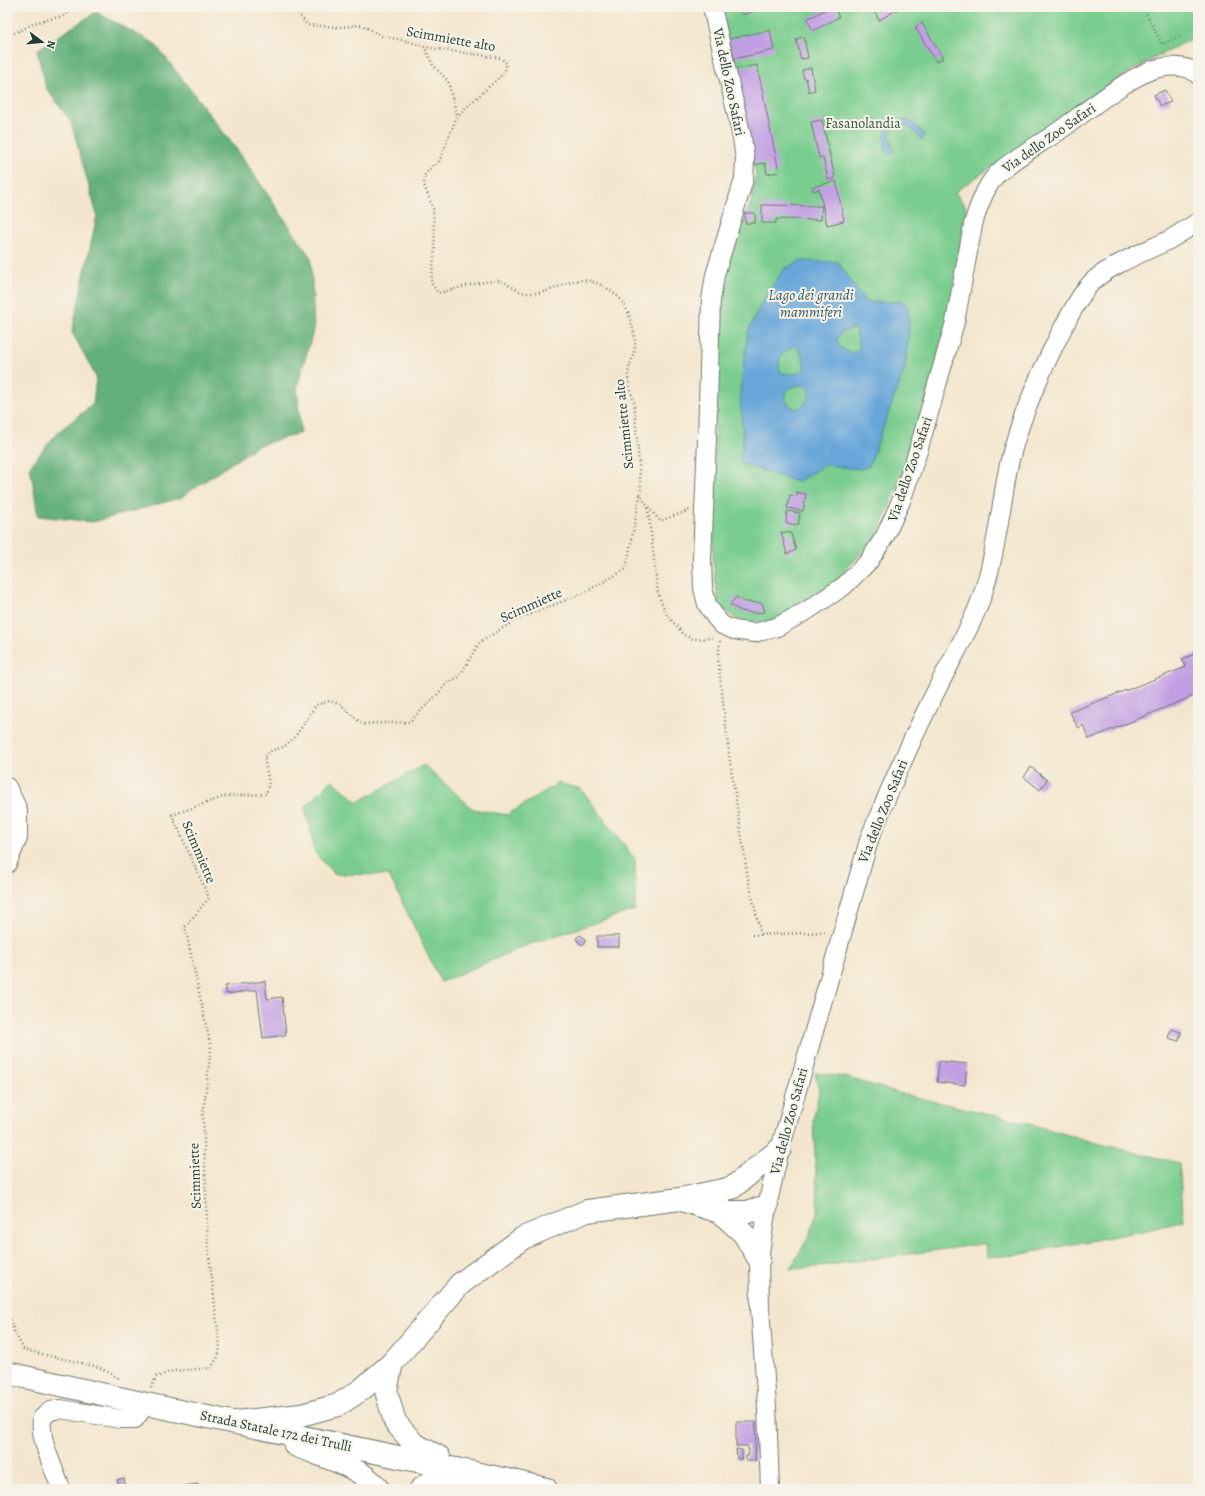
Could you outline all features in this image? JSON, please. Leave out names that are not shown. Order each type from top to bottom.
[{"type":"main road","points":[[236,1422],[301,1415],[338,1404],[361,1390],[392,1363],[460,1284],[523,1238],[587,1211],[680,1199],[732,1188],[780,1149]]},
{"type":"main road","points":[[732,1188],[751,1194],[767,1206]]},
{"type":"main road","points":[[680,1199],[720,1212],[748,1212],[767,1206]]},
{"type":"main road","points":[[720,1212],[744,1234],[759,1259]]},
{"type":"main road","points":[[392,1363],[386,1391],[395,1422],[414,1444],[467,1471]]},
{"type":"main road","name":"Strada Statale 172 dei Trulli","points":[[7,1373],[546,1489]]},
{"type":"main road","points":[[236,1422],[347,1466],[373,1481],[378,1489]]},
{"type":"main road","points":[[421,1489],[436,1482],[508,1480]]},
{"type":"street","name":"Via dello Zoo Safari","points":[[712,7],[740,130],[745,160],[744,179],[715,275],[711,300],[702,559],[703,588],[707,604],[722,631],[734,630],[754,633],[777,627],[808,610],[844,586],[869,561],[885,536],[901,501],[953,330],[976,213],[989,186],[998,174],[1018,158],[1128,82],[1151,71],[1174,66],[1194,70],[1198,74]]},
{"type":"street","name":"Via dello Zoo Safari","points":[[770,1489],[767,1407],[760,1308],[759,1259],[767,1206],[780,1149],[870,836],[888,793],[981,600],[988,577],[1008,469],[1017,436],[1053,347],[1079,299],[1091,282],[1104,272],[1170,240],[1198,222]]},
{"type":"street","points":[[7,787],[18,810],[18,838],[7,864]]},
{"type":"street","points":[[61,1489],[43,1438],[41,1426],[42,1418],[50,1411],[60,1409],[135,1420],[138,1402]]},
{"type":"path","points":[[7,37],[38,22],[63,16],[80,7]]},
{"type":"path","name":"Scimmiette alto","points":[[292,7],[308,25],[362,25],[382,36],[407,41],[430,48],[501,58],[507,64],[504,73],[457,116],[439,162],[431,167],[424,176],[424,185],[433,209],[435,249],[431,283],[438,293],[481,283],[501,281],[517,290],[528,293],[545,291],[569,282],[584,280],[600,284],[613,292],[623,303],[629,314],[636,343],[628,374],[634,401],[641,489],[640,495]]},
{"type":"path","points":[[1143,7],[1162,44],[1180,36]]},
{"type":"path","points":[[423,46],[433,65],[448,81],[457,116]]},
{"type":"path","points":[[640,495],[660,521],[704,505]]},
{"type":"path","name":"Scimmiette","points":[[138,1402],[151,1388],[156,1377],[172,1371],[212,1368],[218,1357],[220,1348],[208,1247],[203,1116],[211,1048],[185,927],[208,898],[172,815],[226,796],[266,794],[270,784],[264,757],[272,750],[284,746],[295,737],[316,706],[330,701],[340,704],[362,724],[409,722],[437,695],[447,683],[459,677],[480,642],[516,620],[584,593],[626,569],[640,495]]},
{"type":"path","points":[[648,507],[658,594],[667,615],[684,635],[693,639],[722,631],[718,659],[730,762],[748,878],[761,935]]},
{"type":"path","points":[[752,935],[843,931]]},
{"type":"path","points":[[7,1308],[14,1332],[24,1350],[99,1367],[126,1383],[138,1402]]},
{"type":"green space","name":"Fasanolandia","points":[[721,7],[1198,7],[1198,35],[1132,70],[955,192],[966,207],[948,325],[901,480],[876,537],[833,584],[774,621],[741,622],[719,607],[713,561],[717,299],[723,277],[751,202],[756,174]]},
{"type":"green space","points":[[96,12],[155,44],[238,151],[311,258],[314,328],[297,388],[301,433],[257,446],[180,498],[93,522],[38,516],[30,466],[57,433],[93,404],[96,377],[72,332],[97,215],[71,122],[46,88],[37,50]]},
{"type":"green space","points":[[424,765],[473,809],[507,815],[558,783],[581,789],[635,859],[635,910],[530,944],[441,982],[389,875],[334,874],[315,853],[305,807],[332,780],[358,802]]},
{"type":"green space","points":[[815,1073],[845,1077],[902,1094],[1019,1121],[1093,1142],[1179,1163],[1184,1221],[1147,1230],[1016,1255],[987,1257],[986,1244],[982,1244],[807,1268],[790,1269],[810,1234],[818,1210],[813,1120],[819,1092]]},
{"type":"water","points":[[899,120],[911,122],[920,129],[925,136],[922,140],[910,128],[902,125],[898,126],[889,135],[894,150],[891,154],[887,152],[884,137],[887,129]]},
{"type":"water","name":"Lago dei grandi mammiferi","points":[[801,261],[838,262],[865,302],[904,302],[908,307],[909,328],[905,368],[869,466],[861,469],[824,465],[797,482],[740,463],[743,440],[740,391],[748,332],[763,300],[784,269]],"holes":[[[855,327],[860,349],[852,353],[842,348],[838,344],[837,338],[841,333]],[[796,345],[803,357],[805,368],[794,374],[780,372],[780,358],[784,352]],[[805,385],[809,392],[808,398],[804,404],[797,409],[791,407],[785,399],[785,393],[791,386]]]},
{"type":"building","points":[[740,7],[766,7],[742,15]]},
{"type":"building","points":[[831,7],[834,7],[839,17],[813,31],[807,19]]},
{"type":"building","points":[[880,7],[902,7],[879,20],[874,11]]},
{"type":"building","points":[[922,23],[943,58],[936,62],[915,27]]},
{"type":"building","points":[[770,30],[774,50],[734,59],[729,39]]},
{"type":"building","points":[[804,37],[808,58],[801,59],[796,39]]},
{"type":"building","points":[[757,65],[779,172],[767,174],[765,163],[755,165],[736,69]]},
{"type":"building","points":[[811,68],[815,90],[809,92],[806,78],[804,79],[802,70]]},
{"type":"building","points":[[1165,90],[1171,102],[1160,106],[1154,95]]},
{"type":"building","points":[[822,120],[835,178],[828,180],[823,157],[819,158],[811,122]]},
{"type":"building","points":[[836,181],[844,221],[827,225],[819,189],[813,191],[812,187]]},
{"type":"building","points":[[762,205],[822,206],[821,220],[776,219],[776,223],[762,223]]},
{"type":"building","points":[[745,213],[755,213],[755,223],[745,223]]},
{"type":"building","points":[[797,492],[806,494],[803,511],[787,508],[790,495],[797,496]]},
{"type":"building","points":[[787,511],[800,513],[798,525],[786,523]]},
{"type":"building","points":[[781,532],[791,534],[796,550],[787,554]]},
{"type":"building","points":[[736,597],[745,602],[762,603],[765,612],[753,613],[741,611],[730,605]]},
{"type":"building","points":[[1198,653],[1198,694],[1089,739],[1083,725],[1078,728],[1070,712],[1186,667],[1182,659]]},
{"type":"building","points":[[1031,767],[1047,780],[1040,790],[1024,777]]},
{"type":"building","points":[[580,935],[586,939],[585,943],[582,945],[576,938]]},
{"type":"building","points":[[597,936],[619,936],[619,947],[597,947]]},
{"type":"building","points":[[265,981],[267,999],[282,997],[286,1035],[263,1038],[257,990],[226,994],[225,986]]},
{"type":"building","points":[[1171,1029],[1181,1032],[1179,1041],[1168,1038]]},
{"type":"building","points":[[939,1061],[967,1064],[965,1085],[937,1082]]},
{"type":"building","points":[[736,1422],[756,1422],[755,1461],[746,1461],[746,1456],[748,1456],[748,1446],[736,1446]]},
{"type":"building","points":[[736,1449],[742,1450],[742,1459],[737,1459]]},
{"type":"building","points":[[124,1478],[126,1489],[120,1489],[117,1480]]},
{"type":"building","points":[[198,1484],[198,1489],[168,1489],[168,1488]]}]
